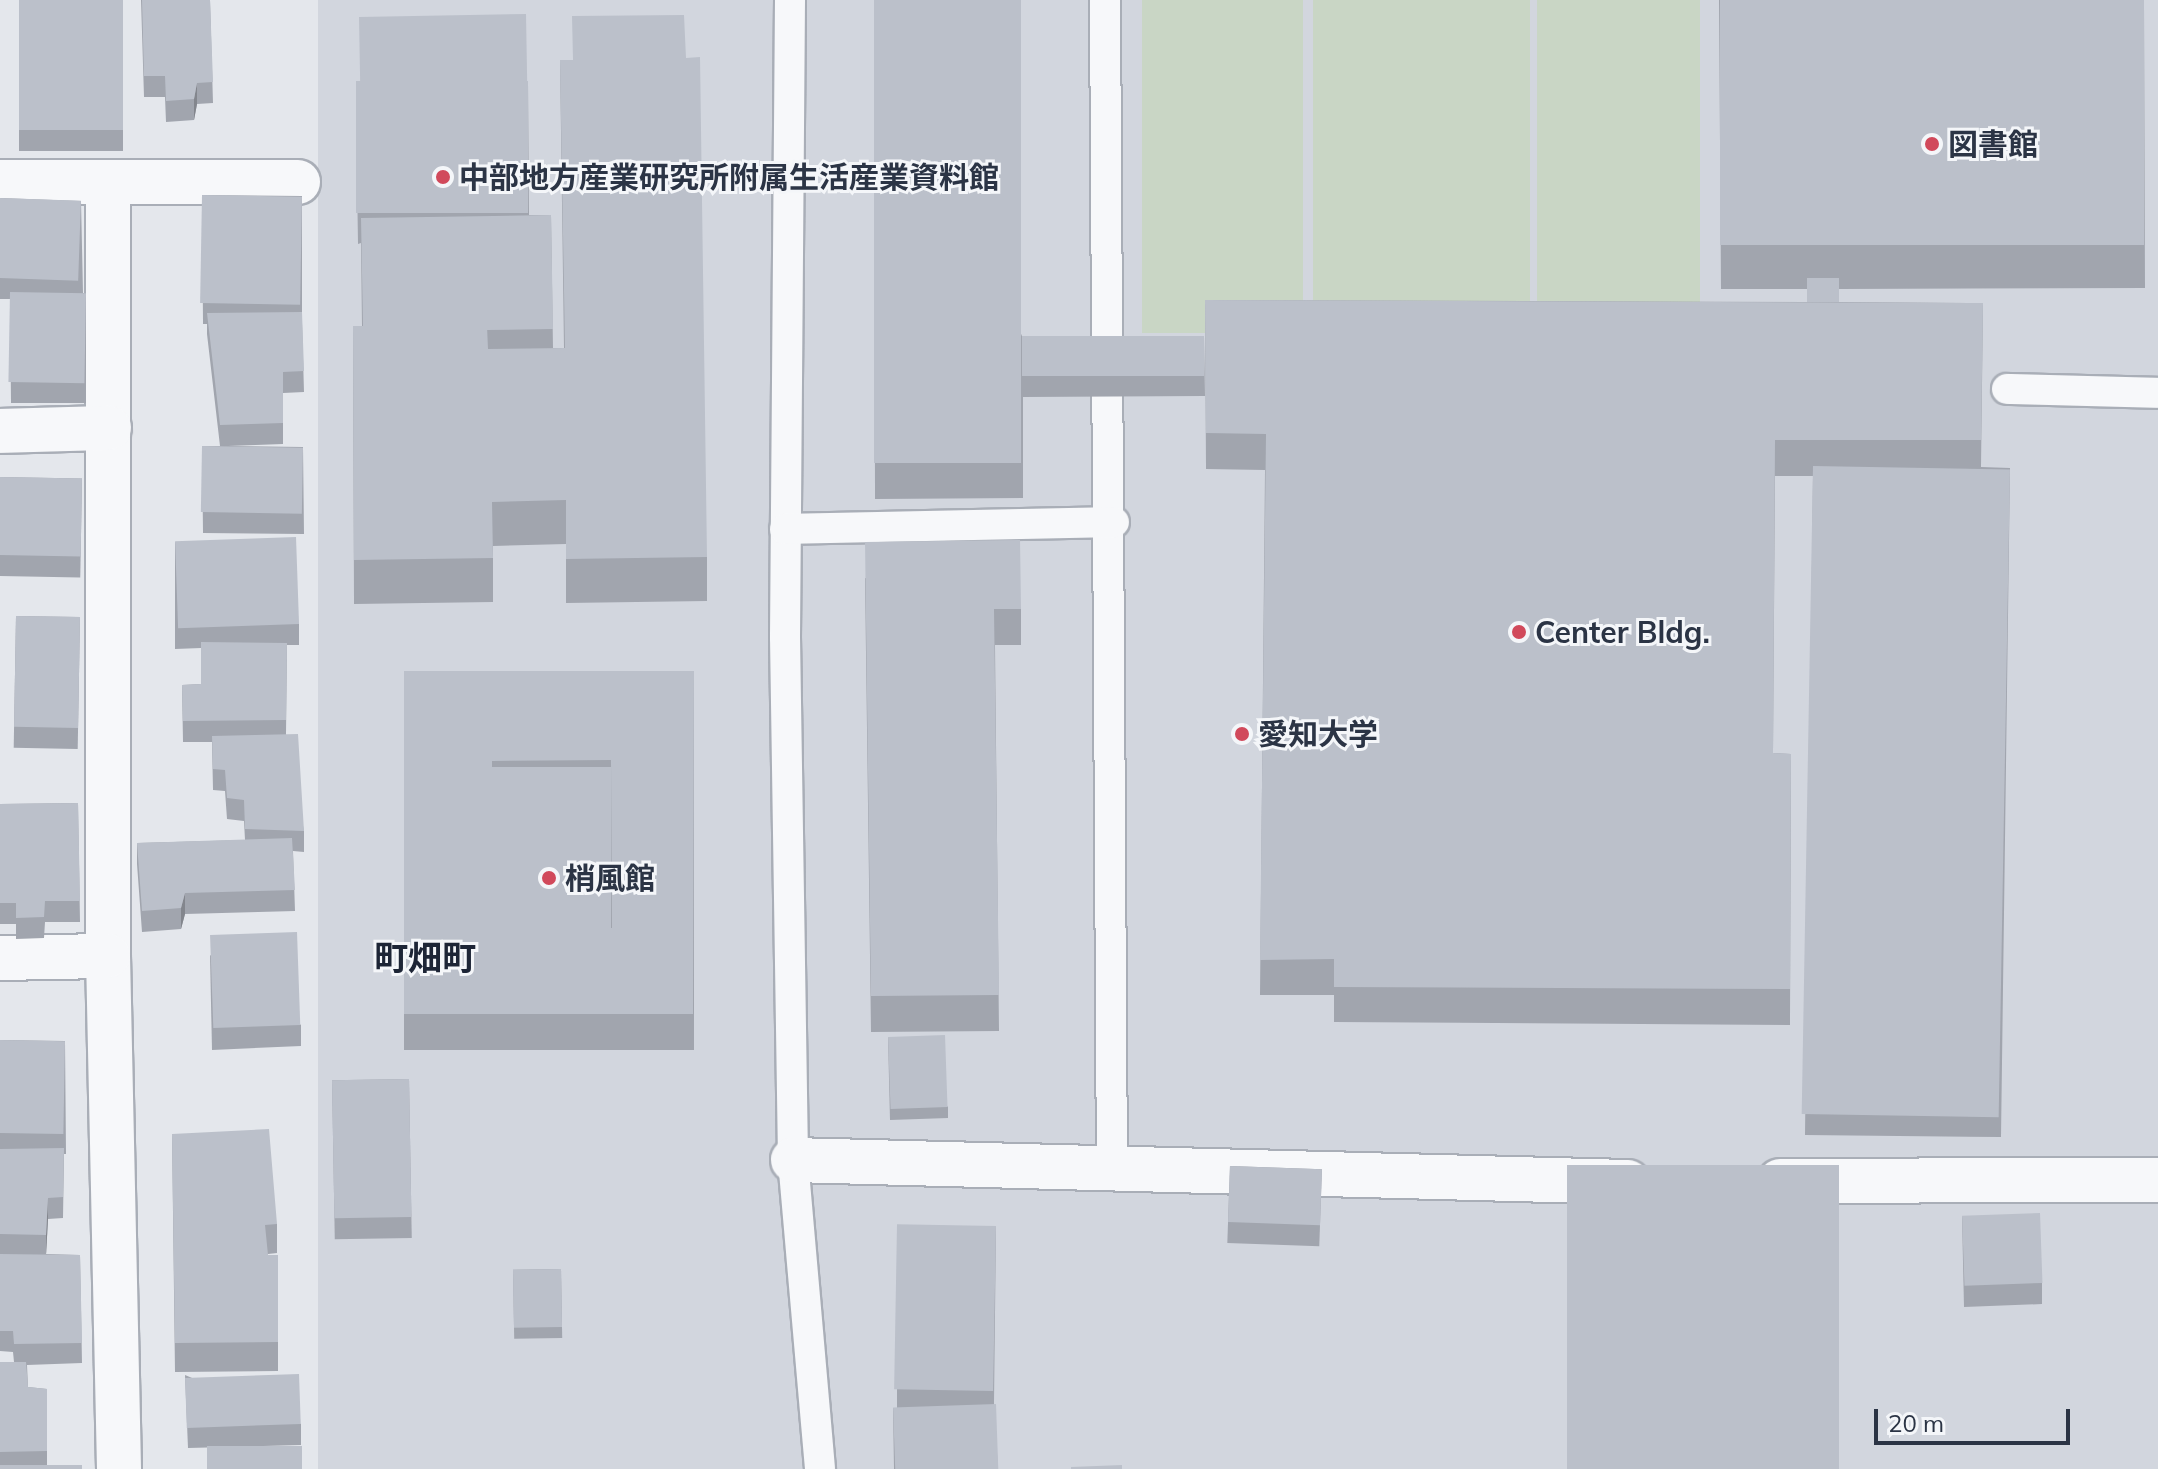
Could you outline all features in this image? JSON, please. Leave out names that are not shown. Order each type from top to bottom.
[{"type":"street","points":[[0,182],[298,182]]},
{"type":"street","points":[[108,182],[108,956],[119,1469]]},
{"type":"street","points":[[0,431],[109,428]]},
{"type":"street","points":[[0,958],[108,956]]},
{"type":"street","points":[[793,1160],[1667,1181]]},
{"type":"street","points":[[1730,1181],[2158,1180]]},
{"type":"lane","points":[[790,0],[785,529],[793,1160],[820,1469]]},
{"type":"lane","points":[[1105,0],[1114,522],[1112,1166]]},
{"type":"lane","points":[[2007,389],[2158,393]]},
{"type":"lane","points":[[785,529],[1114,522]]},
{"type":"shaded area","name":"愛知大学","points":[[318,0],[2158,0],[2158,1469],[318,1469]]},
{"type":"green space","points":[[1142,0],[1303,0],[1303,333],[1142,333]]},
{"type":"green space","points":[[1313,0],[1530,0],[1530,330],[1313,330]]},
{"type":"green space","points":[[1537,0],[1700,0],[1700,326],[1537,326]]},
{"type":"building","points":[[19,0],[123,0],[123,130],[19,130]]},
{"type":"building","points":[[142,0],[210,0],[213,82],[197,83],[194,99],[166,101],[165,76],[144,76]]},
{"type":"building","points":[[874,0],[1021,0],[1021,463],[874,463]]},
{"type":"building","name":"図書館","points":[[1720,0],[2144,0],[2144,245],[1720,245]]},
{"type":"building","points":[[526,14],[527,81],[360,84],[359,17]]},
{"type":"building","points":[[684,15],[686,58],[700,57],[707,557],[566,559],[566,500],[492,502],[493,558],[354,560],[353,326],[487,326],[488,349],[565,348],[560,60],[573,60],[572,16]]},
{"type":"building","name":"中部地方産業研究所附属生活産業資料館","points":[[356,81],[528,81],[528,213],[356,213]]},
{"type":"building","points":[[202,195],[302,197],[300,305],[200,303]]},
{"type":"building","points":[[0,198],[81,201],[78,281],[0,278]]},
{"type":"building","points":[[551,215],[553,329],[363,326],[361,218]]},
{"type":"building","points":[[1807,278],[1839,278],[1839,302],[1807,302]]},
{"type":"building","points":[[10,292],[86,293],[84,383],[8,382]]},
{"type":"building","name":"Center Bldg.","points":[[1205,300],[1983,303],[1981,440],[1775,440],[1773,753],[1791,754],[1790,989],[1334,987],[1334,959],[1260,960],[1266,434],[1206,433]]},
{"type":"building","points":[[302,312],[304,371],[283,372],[283,423],[220,425],[207,313]]},
{"type":"building","points":[[1022,336],[1204,336],[1204,376],[1022,376]]},
{"type":"building","points":[[202,446],[303,448],[302,514],[201,512]]},
{"type":"building","points":[[1813,466],[2010,469],[1999,1117],[1802,1114]]},
{"type":"building","points":[[0,477],[82,478],[81,556],[0,555]]},
{"type":"building","points":[[296,537],[299,624],[178,628],[175,541]]},
{"type":"building","points":[[1020,540],[1021,609],[994,609],[999,995],[871,996],[865,542]]},
{"type":"building","points":[[16,616],[80,617],[78,728],[14,727]]},
{"type":"building","points":[[201,642],[287,643],[286,720],[183,721],[182,685],[201,684]]},
{"type":"building","name":"梢風館","points":[[404,671],[694,671],[693,1014],[404,1014]],"holes":[[[611,760],[612,928],[492,929],[492,761]]]},
{"type":"building","points":[[298,734],[304,831],[245,829],[244,800],[227,798],[225,770],[213,769],[212,736]]},
{"type":"building","points":[[492,767],[611,767],[611,929],[492,929]]},
{"type":"building","points":[[78,803],[80,901],[45,901],[44,917],[16,918],[16,903],[0,903],[0,804]]},
{"type":"building","points":[[292,838],[295,890],[185,893],[181,908],[142,911],[137,843]]},
{"type":"building","points":[[297,932],[300,1025],[213,1028],[210,935]]},
{"type":"building","points":[[945,1035],[948,1107],[891,1109],[888,1037]]},
{"type":"building","points":[[0,1040],[65,1041],[63,1134],[0,1133]]},
{"type":"building","points":[[409,1079],[411,1217],[334,1218],[332,1080]]},
{"type":"building","points":[[269,1129],[277,1224],[265,1225],[268,1255],[278,1255],[278,1342],[175,1343],[172,1134]]},
{"type":"building","points":[[64,1148],[63,1197],[48,1198],[46,1235],[0,1234],[0,1149]]},
{"type":"building","points":[[1567,1165],[1839,1165],[1839,1469],[1567,1469]]},
{"type":"building","points":[[1230,1166],[1322,1169],[1320,1225],[1228,1222]]},
{"type":"building","points":[[2040,1213],[2042,1283],[1964,1286],[1962,1216]]},
{"type":"building","points":[[897,1224],[996,1226],[993,1391],[894,1389]]},
{"type":"building","points":[[0,1254],[80,1255],[82,1343],[14,1344],[13,1331],[0,1331]]},
{"type":"building","points":[[561,1269],[562,1327],[514,1328],[513,1270]]},
{"type":"building","points":[[0,1362],[26,1362],[28,1387],[47,1389],[47,1451],[0,1452]]},
{"type":"building","points":[[299,1374],[301,1424],[187,1428],[185,1378]]},
{"type":"building","points":[[996,1404],[998,1469],[895,1469],[893,1408]]},
{"type":"building","points":[[207,1446],[302,1446],[302,1469],[207,1469]]},
{"type":"building","points":[[0,1465],[82,1465],[82,1469],[0,1469]]},
{"type":"building","points":[[1122,1465],[1122,1469],[1071,1469],[1071,1467]]},
{"type":"place","name":"図書館","points":[[1932,144]]},
{"type":"place","name":"中部地方産業研究所附属生活産業資料館","points":[[443,177]]},
{"type":"place","name":"Center Bldg.","points":[[1519,632]]},
{"type":"place","name":"愛知大学","points":[[1242,734]]},
{"type":"place","name":"梢風館","points":[[549,878]]},
{"type":"district","name":"町畑町","points":[[425,958]]}]
